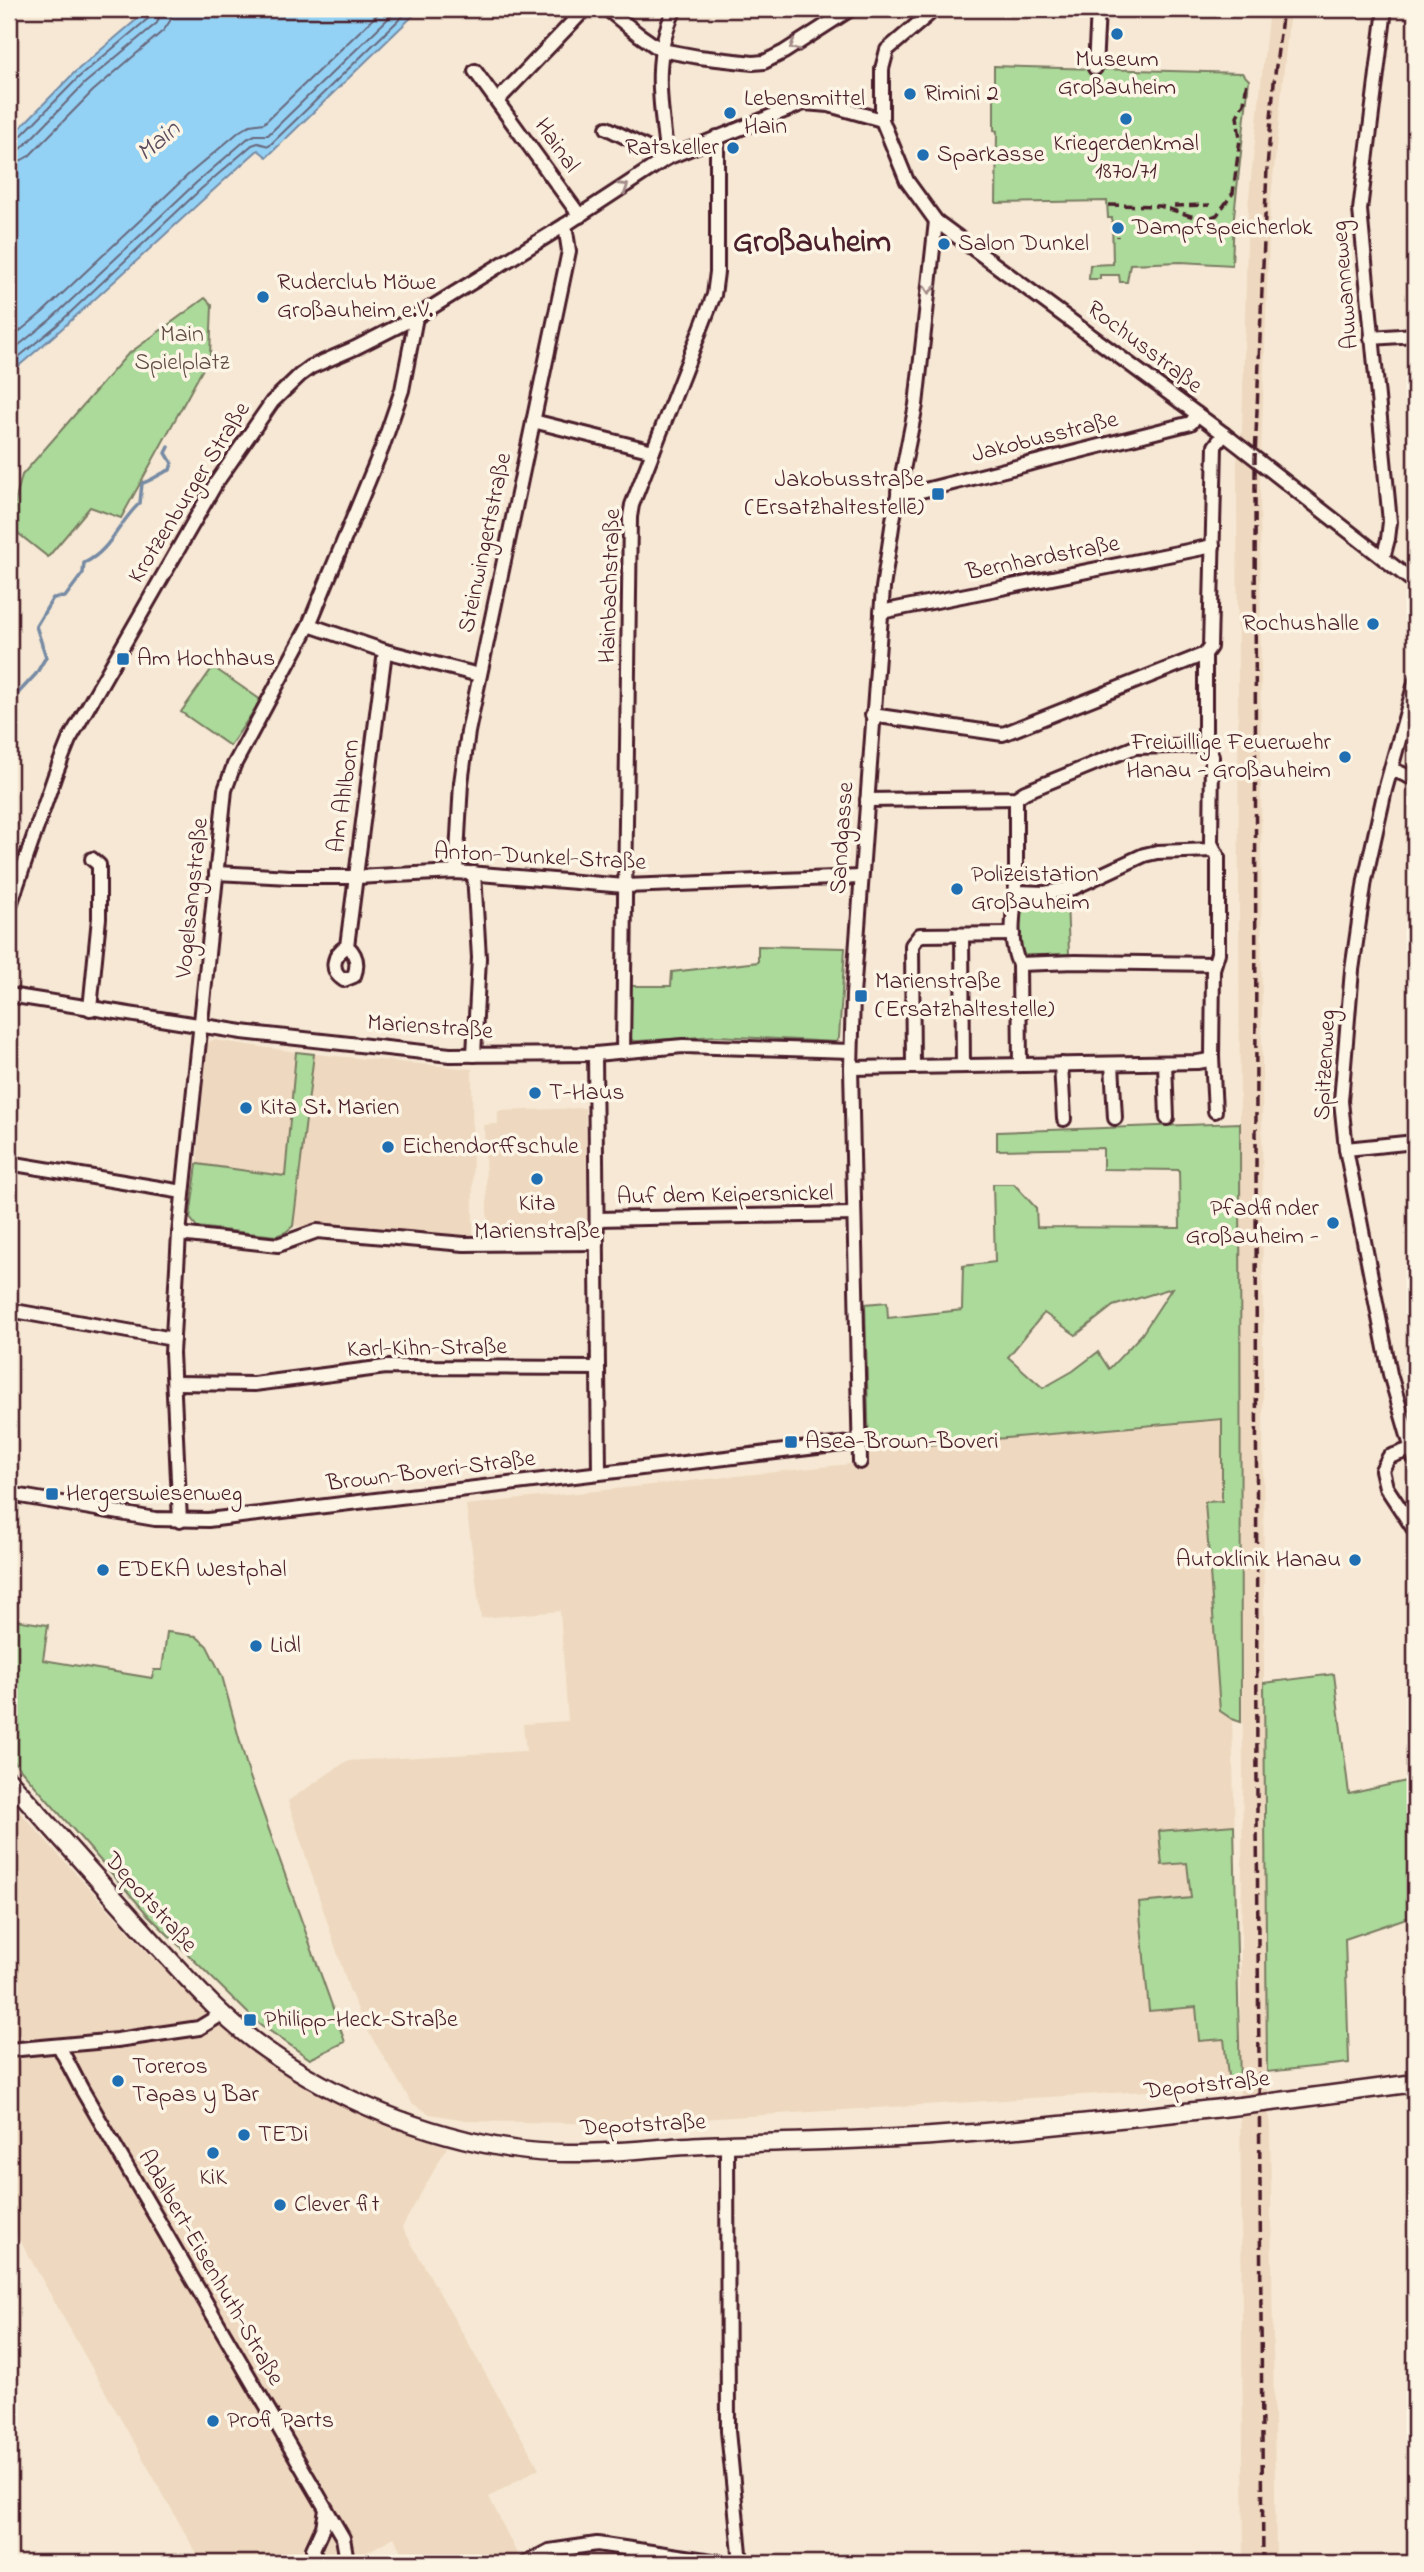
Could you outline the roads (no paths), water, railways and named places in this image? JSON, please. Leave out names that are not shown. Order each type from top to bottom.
[{"type":"main road","name":"Depotstraße","points":[[9,1780],[222,2014],[265,2049],[351,2099],[391,2117],[460,2138],[511,2149],[560,2154],[954,2134],[1240,2106],[1415,2083]]},
{"type":"street","points":[[498,100],[585,9]]},
{"type":"street","points":[[607,9],[661,50],[753,63],[764,62],[795,46],[851,9]]},
{"type":"street","points":[[667,158],[659,87],[661,50],[675,9]]},
{"type":"street","points":[[882,120],[882,69],[887,50],[935,9]]},
{"type":"street","points":[[1095,68],[1098,9]]},
{"type":"street","name":"Auwanneweg","points":[[1383,558],[1390,522],[1371,338],[1361,200],[1385,9]]},
{"type":"street","name":"Hainal","points":[[475,71],[580,216]]},
{"type":"street","name":"Krotzenburger Straße","points":[[9,908],[69,740],[216,483],[272,402],[289,383],[311,367],[416,317],[580,216],[667,158],[804,103],[829,105],[882,120]]},
{"type":"street","name":"Rochusstraße","points":[[882,120],[907,181],[936,221],[1224,434],[1415,583]]},
{"type":"street","points":[[607,128],[667,158]]},
{"type":"street","name":"Hainbachstraße","points":[[624,1052],[630,517],[632,505],[711,307],[716,285],[717,137]]},
{"type":"street","name":"Sandgasse","points":[[860,1462],[851,1051],[861,877],[881,612],[898,491],[916,405],[936,221]]},
{"type":"street","name":"Steinwingertstraße","points":[[456,872],[464,759],[479,675],[569,251],[565,225]]},
{"type":"street","name":"Vogelsangstraße","points":[[180,1521],[173,1339],[179,1234],[225,790],[230,773],[309,625],[395,413],[416,317]]},
{"type":"street","points":[[1371,338],[1415,335]]},
{"type":"street","name":"Jakobusstraße","points":[[898,491],[921,491],[1191,423],[1197,414]]},
{"type":"street","points":[[533,421],[653,451]]},
{"type":"street","points":[[872,715],[1003,734],[1205,654],[1210,647],[1215,446],[1224,434]]},
{"type":"street","name":"Bernhardstraße","points":[[881,612],[1213,546]]},
{"type":"street","points":[[309,625],[386,651],[479,675]]},
{"type":"street","name":"Am Ahlborn","points":[[346,946],[386,651]]},
{"type":"street","points":[[1205,654],[1206,745],[1212,756],[1213,850],[1218,857],[1218,953],[1214,964],[1212,1057],[1215,1111]]},
{"type":"street","name":"Spitzenweg","points":[[1415,683],[1367,869],[1352,970],[1341,1080],[1341,1110],[1346,1149],[1390,1374],[1413,1454],[1389,1457],[1382,1470],[1386,1487],[1415,1531]]},
{"type":"street","points":[[867,800],[1016,799],[1025,792],[1135,747],[1206,745]]},
{"type":"street","points":[[1391,769],[1415,779]]},
{"type":"street","points":[[1016,799],[1013,934],[1014,952],[1019,964],[1020,1065]]},
{"type":"street","points":[[1016,892],[1045,893],[1073,888],[1144,855],[1167,850],[1213,850]]},
{"type":"street","points":[[90,1009],[99,906],[99,865],[92,859]]},
{"type":"street","name":"Anton-Dunkel-Straße","points":[[216,873],[356,877],[456,872],[625,886],[861,877]]},
{"type":"street","points":[[474,873],[479,958],[474,1055]]},
{"type":"street","points":[[913,1066],[912,945],[920,935],[1013,934]]},
{"type":"street","points":[[962,936],[963,1066]]},
{"type":"street","points":[[1019,964],[1214,964]]},
{"type":"street","name":"Marienstraße","points":[[9,995],[201,1026],[450,1055],[595,1054],[683,1046],[851,1051]]},
{"type":"street","points":[[595,1054],[599,1472]]},
{"type":"street","points":[[851,1068],[1204,1062],[1212,1057]]},
{"type":"street","points":[[1165,1063],[1167,1118]]},
{"type":"street","points":[[1061,1064],[1064,1119]]},
{"type":"street","points":[[1112,1064],[1115,1118]]},
{"type":"street","points":[[1346,1149],[1415,1142]]},
{"type":"street","points":[[9,1163],[183,1192]]},
{"type":"street","name":"Auf dem Keipersnickel","points":[[597,1219],[854,1214]]},
{"type":"street","points":[[179,1234],[278,1245],[317,1231],[464,1244],[597,1242]]},
{"type":"street","points":[[9,1310],[173,1339]]},
{"type":"street","name":"Karl-Kihn-Straße","points":[[175,1383],[254,1384],[386,1367],[598,1368]]},
{"type":"street","name":"Brown-Boveri-Straße","points":[[9,1494],[144,1517],[180,1521],[208,1520],[859,1442]]},
{"type":"street","points":[[9,2050],[199,2028],[222,2014]]},
{"type":"street","name":"Adalbert-Eisenhuth-Straße","points":[[59,2046],[356,2563]]},
{"type":"street","points":[[727,2144],[728,2431],[741,2563]]},
{"type":"street","points":[[322,2563],[316,2559],[313,2549],[323,2527],[326,2510]]},
{"type":"street","points":[[526,2563],[549,2550],[597,2544],[726,2563]]},
{"type":"street","points":[[337,2563],[346,2555],[346,2547]]},
{"type":"water","name":"Main","points":[[149,9],[420,9],[267,157],[258,150],[9,374],[9,139],[75,72]]},
{"type":"waterway","points":[[9,703],[36,674],[46,657],[36,626],[53,598],[65,597],[83,573],[84,563],[101,551],[140,503],[142,483],[170,470],[172,463],[166,453],[169,447]]},
{"type":"railway","points":[[1263,2563],[1257,1818],[1255,459],[1267,168],[1283,9]]},
{"type":"railway","points":[[1109,205],[1160,206],[1203,220],[1217,215],[1233,193],[1240,139],[1237,116],[1244,103],[1247,81]]},
{"type":"railway","points":[[1174,206],[1210,205]]},
{"type":"railway","points":[[1118,221],[1118,237]]},
{"type":"place","name":"Museum Großauheim","points":[[1117,34]]},
{"type":"place","name":"Rimini 2","points":[[910,94]]},
{"type":"place","name":"Lebensmittel Hain","points":[[730,113]]},
{"type":"place","name":"Kriegerdenkmal 1870/71","points":[[1126,119]]},
{"type":"place","name":"Ratskeller","points":[[733,148]]},
{"type":"place","name":"Sparkasse","points":[[923,155]]},
{"type":"place","name":"Dampfspeicherlok","points":[[1118,228]]},
{"type":"place","name":"Salon Dunkel","points":[[944,244]]},
{"type":"place","name":"Ruderclub Möwe Großauheim e.V.","points":[[263,297]]},
{"type":"place","name":"Jakobusstraße (Ersatzhaltestelle)","points":[[938,494]]},
{"type":"place","name":"Rochushalle","points":[[1373,624]]},
{"type":"place","name":"Am Hochhaus","points":[[123,659]]},
{"type":"place","name":"Freiwillige Feuerwehr Hanau - Großauheim","points":[[1345,757]]},
{"type":"place","name":"Polizeistation Großauheim","points":[[957,889]]},
{"type":"place","name":"Marienstraße (Ersatzhaltestelle)","points":[[861,996]]},
{"type":"place","name":"T-Haus","points":[[535,1093]]},
{"type":"place","name":"Kita St. Marien","points":[[246,1108]]},
{"type":"place","name":"Eichendorffschule","points":[[388,1147]]},
{"type":"place","name":"Kita Marienstraße","points":[[537,1179]]},
{"type":"place","name":"Pfadfinder Großauheim -","points":[[1333,1223]]},
{"type":"place","name":"Asea-Brown-Boveri","points":[[791,1442]]},
{"type":"place","name":"Hergerswiesenweg","points":[[52,1494]]},
{"type":"place","name":"Autoklinik Hanau","points":[[1355,1560]]},
{"type":"place","name":"EDEKA Westphal","points":[[103,1570]]},
{"type":"place","name":"Lidl","points":[[256,1646]]},
{"type":"place","name":"Philipp-Heck-Straße","points":[[250,2020]]},
{"type":"place","name":"Toreros Tapas y Bar","points":[[118,2081]]},
{"type":"place","name":"TEDi","points":[[244,2135]]},
{"type":"place","name":"KiK","points":[[213,2153]]},
{"type":"place","name":"Clever fit","points":[[280,2205]]},
{"type":"place","name":"Profi Parts","points":[[213,2421]]},
{"type":"district","name":"Großauheim","points":[[812,243]]},
{"type":"park label","name":"Main Spielplatz","points":[[182,349]]}]
